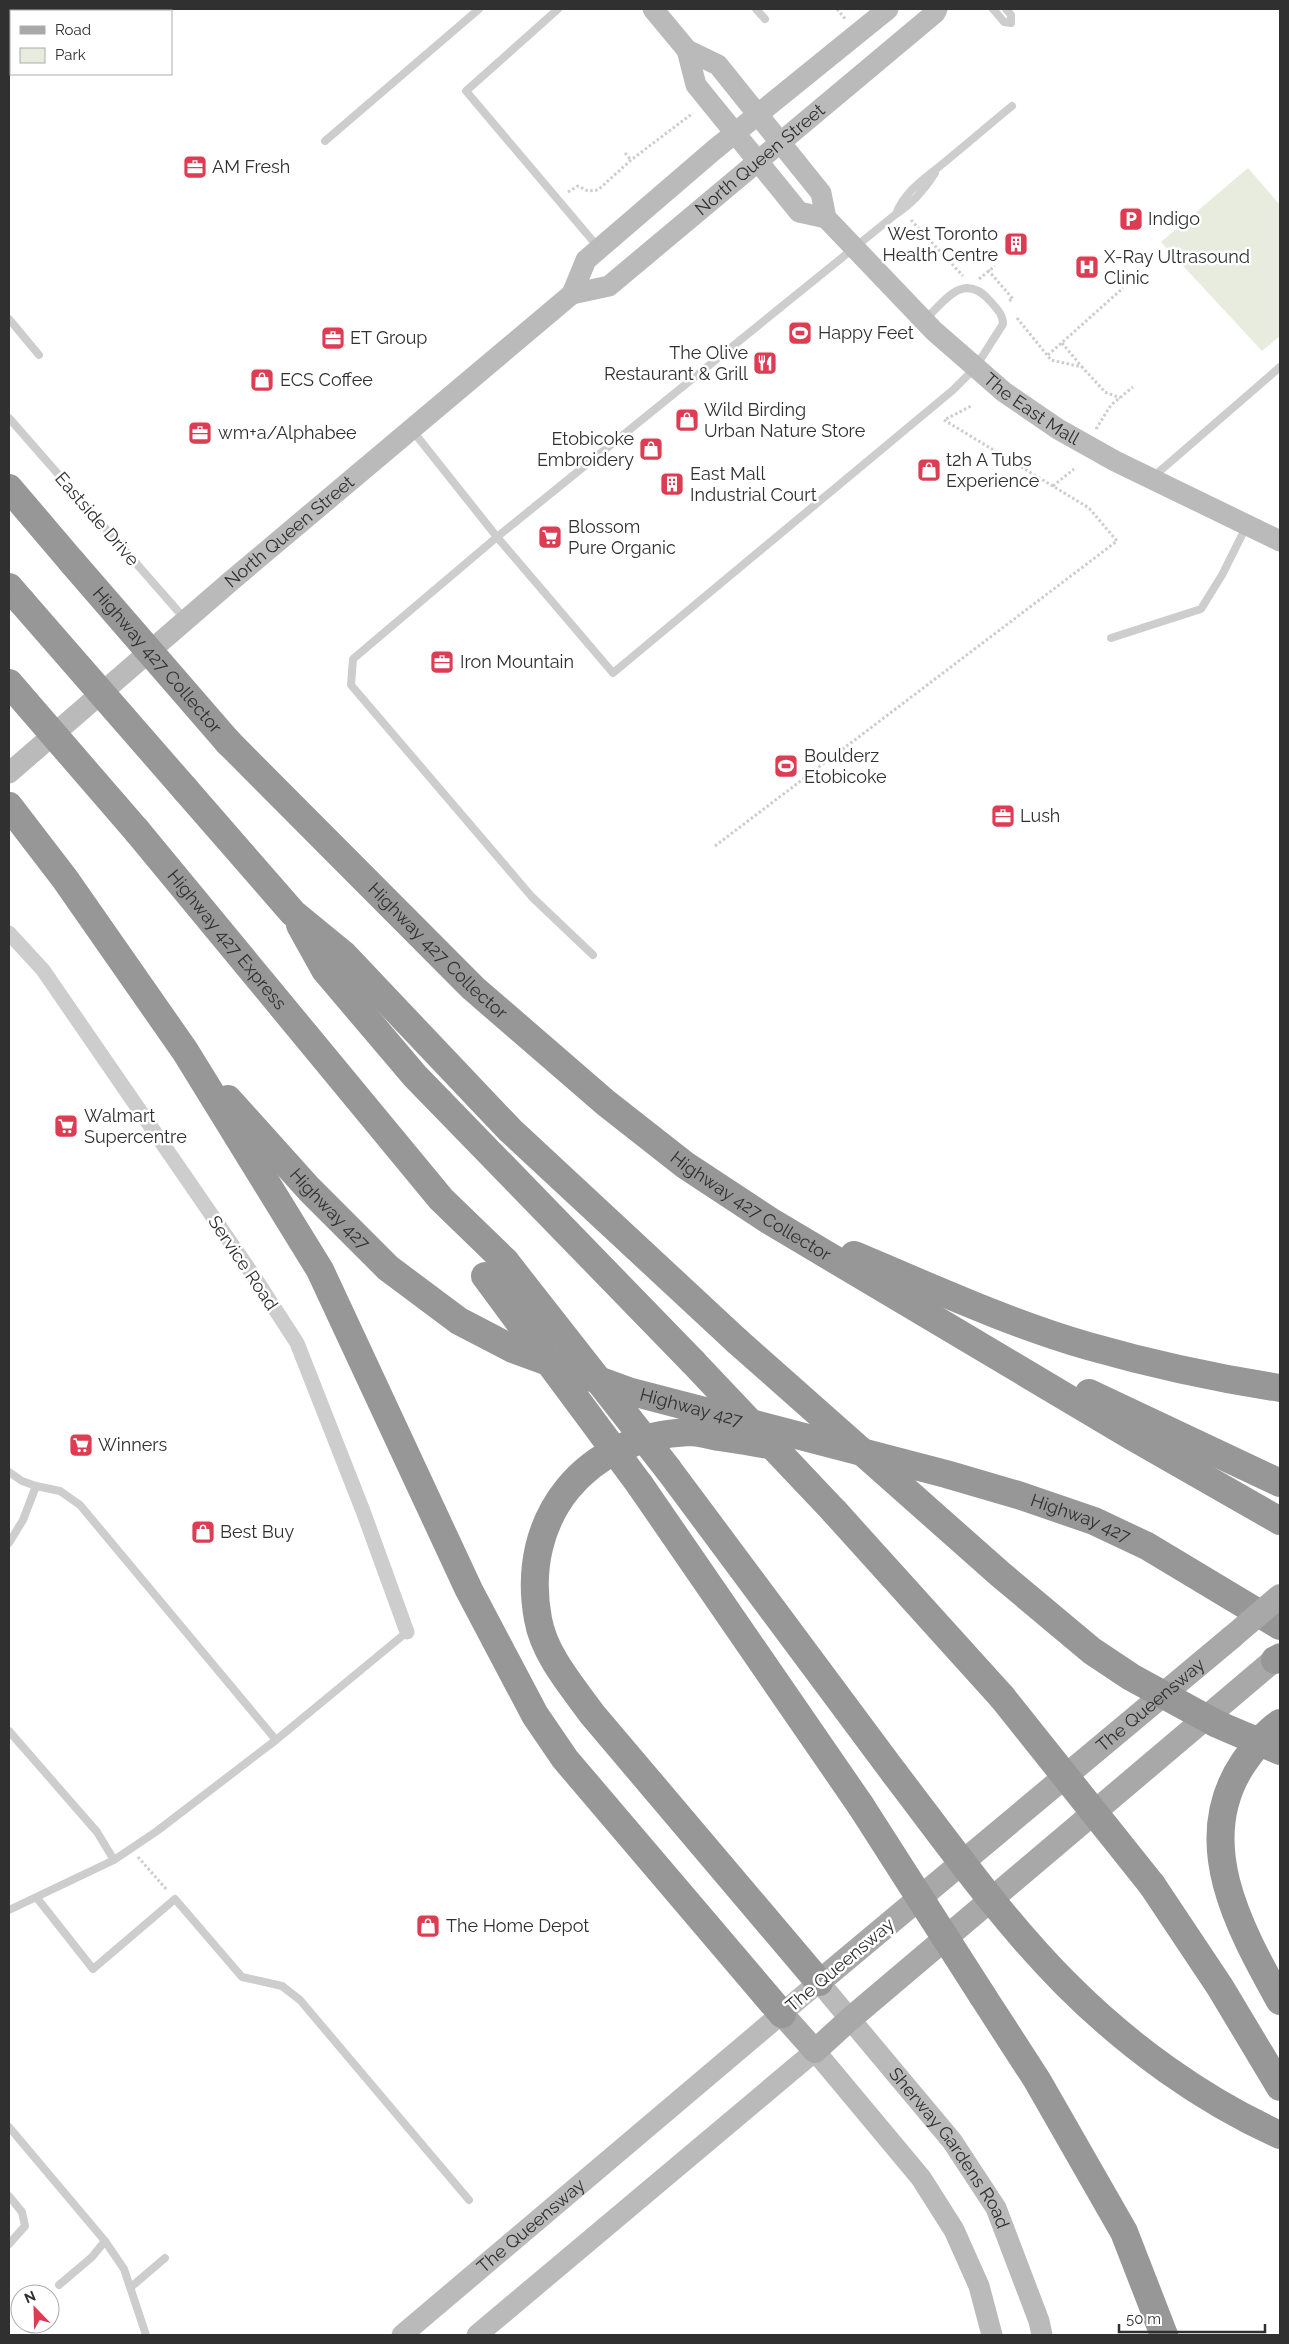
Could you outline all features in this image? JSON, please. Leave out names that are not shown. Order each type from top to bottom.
[{"type":"highway","name":"Highway 427 Collector","points":[[9,488],[228,742],[473,988],[606,1104],[685,1165],[770,1220],[944,1325]]},
{"type":"highway","points":[[15,594],[293,913],[343,954],[510,1130],[737,1341],[1000,1574],[1092,1652],[1131,1677],[1217,1724],[1263,1746],[1280,1751]]},
{"type":"highway","name":"Highway 427 Express","points":[[9,683],[137,831],[441,1199],[495,1268]]},
{"type":"highway","points":[[9,806],[66,879],[186,1051],[320,1270],[469,1590],[535,1714],[565,1759],[782,2014]]},
{"type":"highway","points":[[293,913],[325,970],[415,1076],[834,1510],[1002,1697],[1152,1885],[1220,1987],[1280,2088]]},
{"type":"highway","name":"Highway 427","points":[[186,1051],[309,1189],[381,1261],[459,1321],[513,1349],[628,1391],[946,1474],[1018,1495],[1094,1521],[1147,1546],[1280,1626]]},
{"type":"highway","points":[[770,1220],[1024,1325],[1087,1346],[1222,1379],[1280,1388]]},
{"type":"highway","points":[[495,1268],[668,1469],[895,1774],[1015,1928],[1067,1985],[1110,2024],[1168,2070],[1214,2100],[1280,2135]]},
{"type":"highway","points":[[495,1268],[640,1485],[861,1806],[1038,2080],[1124,2232],[1164,2335]]},
{"type":"highway","points":[[944,1325],[1280,1482]]},
{"type":"highway","points":[[944,1325],[1132,1437],[1280,1521]]},
{"type":"highway","points":[[819,1982],[592,1714],[566,1678],[543,1636],[538,1620],[534,1574],[536,1553],[553,1510],[567,1488],[588,1467],[611,1453],[638,1441],[660,1436],[690,1432],[946,1474]]},
{"type":"highway","points":[[1280,1723],[1254,1748],[1229,1788],[1220,1824],[1220,1844],[1223,1870],[1239,1920],[1257,1962],[1280,2001]]},
{"type":"main road","points":[[652,9],[687,50],[718,65],[821,193],[826,218],[800,212],[758,162],[736,132],[696,85],[687,50]]},
{"type":"main road","name":"North Queen Street","points":[[572,294],[586,260],[599,248],[736,132],[888,9]]},
{"type":"main road","name":"North Queen Street","points":[[9,774],[411,428],[572,294],[609,286],[935,13],[937,9]]},
{"type":"main road","name":"The East Mall","points":[[826,218],[924,321],[975,368],[1012,397],[1085,444],[1280,541]]},
{"type":"main road","name":"The Queensway","points":[[402,2335],[819,1982],[1280,1596]]},
{"type":"main road","points":[[477,2335],[1278,1658]]},
{"type":"main road","name":"Sherway Gardens Road","points":[[819,1982],[952,2141],[996,2208],[1039,2321],[1042,2335]]},
{"type":"main road","points":[[782,2014],[921,2178],[954,2230],[978,2286],[992,2335]]},
{"type":"street","name":"Service Road","points":[[9,933],[43,970],[255,1278],[297,1343],[363,1511],[407,1632]]},
{"type":"lane","points":[[325,141],[480,9]]},
{"type":"lane","points":[[558,9],[466,91],[555,199],[599,248]]},
{"type":"lane","points":[[756,9],[765,19]]},
{"type":"lane","points":[[993,9],[1004,22],[1011,23],[1011,14],[1006,9]]},
{"type":"lane","points":[[593,955],[532,897],[351,685],[353,659],[497,537],[896,214],[906,208],[928,185],[938,169],[1012,106]]},
{"type":"lane","points":[[411,428],[497,537],[613,673],[945,396],[975,368],[1003,324],[1000,313],[981,290],[963,288],[953,293],[924,321]]},
{"type":"lane","points":[[9,319],[39,354]]},
{"type":"lane","points":[[1151,478],[1280,367]]},
{"type":"lane","name":"Eastside Drive","points":[[9,418],[186,620]]},
{"type":"lane","points":[[1111,638],[1201,609],[1222,575],[1247,525]]},
{"type":"lane","points":[[9,1472],[22,1481],[60,1491],[80,1505],[237,1690],[276,1740]]},
{"type":"lane","points":[[9,1543],[24,1520],[36,1486]]},
{"type":"lane","points":[[9,1910],[114,1860],[132,1849],[276,1740],[407,1632]]},
{"type":"lane","points":[[9,1731],[97,1832],[114,1860]]},
{"type":"lane","points":[[37,1898],[93,1969],[174,1899],[242,1977],[282,1986],[300,2000],[470,2200]]},
{"type":"lane","points":[[9,2128],[105,2241],[124,2269],[131,2287],[138,2318],[146,2335]]},
{"type":"lane","points":[[9,2196],[22,2212],[25,2226],[9,2244]]},
{"type":"lane","points":[[60,2284],[92,2257],[105,2241]]},
{"type":"lane","points":[[131,2287],[165,2258]]},
{"type":"path","points":[[837,9],[841,14]]},
{"type":"path","points":[[555,199],[578,186],[588,191],[598,190],[631,160],[693,113]]},
{"type":"path","points":[[626,153],[631,160]]},
{"type":"path","points":[[979,279],[995,266]]},
{"type":"path","points":[[988,270],[1013,299],[1009,302],[989,278]]},
{"type":"path","points":[[1048,355],[1123,288]]},
{"type":"path","points":[[341,341],[345,346]]},
{"type":"path","points":[[1062,343],[1082,367]]},
{"type":"path","points":[[1085,444],[1111,404],[1133,388]]},
{"type":"path","points":[[715,846],[1117,541],[1089,508],[944,420],[973,405]]},
{"type":"path","points":[[1053,486],[1074,469]]},
{"type":"path","points":[[132,1849],[174,1899]]},
{"type":"green space","points":[[1248,168],[1280,205],[1280,336],[1262,351],[1161,242]]},
{"type":"place","name":"AM Fresh","points":[[195,167]]},
{"type":"place","name":"Indigo","points":[[1131,219]]},
{"type":"place","name":"West Toronto Health Centre","points":[[1016,244]]},
{"type":"place","name":"X-Ray Ultrasound Clinic","points":[[1087,267]]},
{"type":"place","name":"Happy Feet","points":[[800,333]]},
{"type":"place","name":"ET Group","points":[[333,338]]},
{"type":"place","name":"The Olive Restaurant & Grill","points":[[765,363]]},
{"type":"place","name":"ECS Coffee","points":[[262,380]]},
{"type":"place","name":"Wild Birding Urban Nature Store","points":[[687,420]]},
{"type":"place","name":"wm+a/Alphabee","points":[[200,433]]},
{"type":"place","name":"Etobicoke Embroidery","points":[[651,449]]},
{"type":"place","name":"t2h A Tubs Experience","points":[[929,470]]},
{"type":"place","name":"East Mall Industrial Court","points":[[672,484]]},
{"type":"place","name":"Blossom Pure Organic","points":[[550,537]]},
{"type":"place","name":"Iron Mountain","points":[[442,662]]},
{"type":"place","name":"Boulderz Etobicoke","points":[[786,766]]},
{"type":"place","name":"Lush","points":[[1003,816]]},
{"type":"place","name":"Walmart Supercentre","points":[[66,1126]]},
{"type":"place","name":"Winners","points":[[81,1445]]},
{"type":"place","name":"Best Buy","points":[[203,1532]]},
{"type":"place","name":"The Home Depot","points":[[428,1926]]}]
